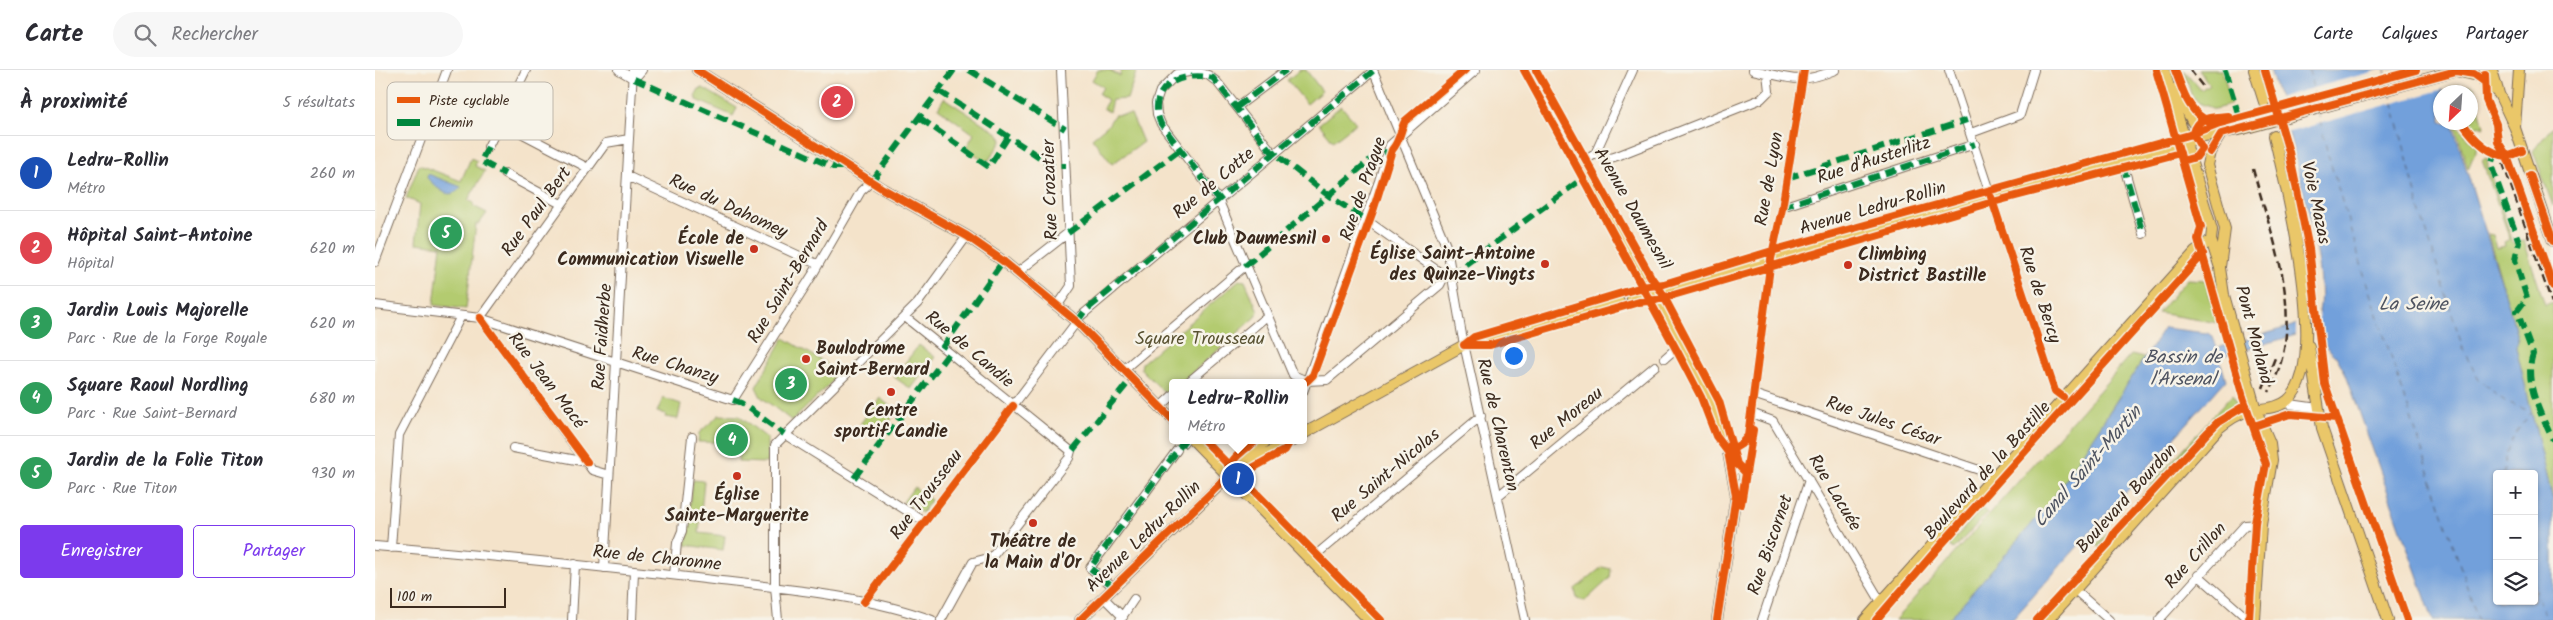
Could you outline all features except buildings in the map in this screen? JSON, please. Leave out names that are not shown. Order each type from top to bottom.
[{"type":"main road","points":[[697,70],[872,181],[967,236],[1058,305],[1169,416]]},
{"type":"main road","name":"Avenue Daumesnil","points":[[1530,70],[1709,396],[1728,452],[1736,495],[1717,620]]},
{"type":"main road","points":[[2165,70],[2189,119],[2197,126],[2221,134],[2210,152],[2207,165],[2225,229],[2220,268]]},
{"type":"main road","points":[[2165,70],[2212,230],[2211,240],[2220,268]]},
{"type":"main road","points":[[2254,70],[2264,102]]},
{"type":"main road","points":[[2457,70],[2478,76],[2499,94]]},
{"type":"main road","name":"Avenue Ledru-Rollin","points":[[1632,299],[2196,139],[2243,129],[2457,70]]},
{"type":"main road","points":[[2492,70],[2499,94],[2515,128],[2553,240]]},
{"type":"main road","points":[[2515,128],[2519,70]]},
{"type":"main road","name":"Voie Mazas","points":[[2274,136],[2301,262],[2307,321],[2307,357],[2297,388],[2283,403]]},
{"type":"main road","name":"Boulevard de la Bastille","points":[[1865,620],[2197,249],[2211,240]]},
{"type":"main road","name":"Pont Morland","points":[[2220,268],[2233,328],[2256,410],[2270,443],[2272,460],[2261,524],[2255,620]]},
{"type":"main road","points":[[1307,432],[1464,345],[1619,302]]},
{"type":"main road","points":[[2307,357],[2325,438],[2388,620]]},
{"type":"main road","points":[[2256,410],[2283,403]]},
{"type":"main road","name":"Boulevard Bourdon","points":[[2048,620],[2219,428],[2240,414],[2256,410]]},
{"type":"main road","points":[[1307,423],[1323,422]]},
{"type":"main road","points":[[1191,444],[1229,476],[1369,620]]},
{"type":"main road","points":[[1243,464],[1248,456],[1262,444]]},
{"type":"main road","name":"Avenue Ledru-Rollin","points":[[1080,620],[1229,476],[1243,464],[1283,444]]},
{"type":"street","points":[[442,82],[447,70]]},
{"type":"street","points":[[520,82],[526,70]]},
{"type":"street","points":[[619,70],[634,79],[642,70]]},
{"type":"street","name":"Rue Faidherbe","points":[[604,568],[634,79],[633,70]]},
{"type":"street","name":"Rue Crozatier","points":[[1058,305],[1071,286],[1061,70]]},
{"type":"street","points":[[1273,153],[1213,78],[1203,72],[1188,70],[1177,74],[1163,86],[1156,103],[1157,114],[1161,124],[1218,199],[1289,370],[1301,379]]},
{"type":"street","points":[[1237,107],[1286,70]]},
{"type":"street","name":"Rue de Charenton","points":[[1373,70],[1447,248],[1464,345],[1525,620]]},
{"type":"street","name":"Rue de Cotte","points":[[1077,322],[1084,312],[1373,70]]},
{"type":"street","name":"Rue de Prague","points":[[1307,381],[1379,181],[1387,152],[1400,135],[1476,70]]},
{"type":"street","points":[[1581,162],[1595,154],[1633,70]]},
{"type":"street","points":[[1753,70],[1802,80],[1814,79],[1835,70]]},
{"type":"street","name":"Rue de Lyon","points":[[1728,452],[1741,444],[1748,436],[1771,259],[1782,207],[1804,70]]},
{"type":"street","name":"Rue de Bercy","points":[[1949,70],[2055,391],[2063,398]]},
{"type":"street","points":[[1971,132],[2020,115],[2033,70]]},
{"type":"street","points":[[1595,154],[1611,158],[1761,99],[1768,94],[1770,84],[1767,73]]},
{"type":"street","name":"Rue Paul Bert","points":[[480,318],[607,143],[629,139]]},
{"type":"street","points":[[375,262],[421,140]]},
{"type":"street","points":[[488,147],[491,140]]},
{"type":"street","points":[[534,140],[588,168]]},
{"type":"street","name":"Rue d'Austerlitz","points":[[1782,207],[1975,144]]},
{"type":"street","points":[[2122,160],[2143,234]]},
{"type":"street","points":[[505,174],[561,204]]},
{"type":"street","name":"Rue du Dahomey","points":[[627,176],[817,264]]},
{"type":"street","name":"Rue Saint-Bernard","points":[[733,400],[861,191],[872,181]]},
{"type":"street","points":[[1365,219],[1440,272],[1451,274]]},
{"type":"street","points":[[1017,273],[1068,233]]},
{"type":"street","points":[[778,620],[775,587],[775,444],[918,303],[967,236]]},
{"type":"street","points":[[1123,370],[1245,266]]},
{"type":"street","points":[[1307,381],[1327,380],[1440,285],[1442,281],[1440,272]]},
{"type":"street","name":"Rue Chanzy","points":[[375,305],[480,318],[733,400]]},
{"type":"street","points":[[391,548],[399,435],[461,316]]},
{"type":"street","points":[[1192,379],[1267,316]]},
{"type":"street","name":"Rue de Candie","points":[[905,317],[1071,451],[1069,458],[992,558],[973,562],[941,620]]},
{"type":"street","name":"Rue Jean Macé","points":[[480,318],[593,470],[609,475]]},
{"type":"street","name":"Rue Trousseau","points":[[864,602],[1077,322]]},
{"type":"street","points":[[1665,358],[1681,344]]},
{"type":"street","points":[[2307,357],[2325,384]]},
{"type":"street","name":"Rue Moreau","points":[[1497,496],[1655,366]]},
{"type":"street","name":"Rue Jules César","points":[[1753,394],[1994,475]]},
{"type":"street","points":[[1160,407],[1169,399]]},
{"type":"street","points":[[2283,403],[2318,408]]},
{"type":"street","name":"Rue Lacuée","points":[[1751,413],[1773,421],[1881,602]]},
{"type":"street","name":"Rue Saint-Nicolas","points":[[1311,559],[1481,416]]},
{"type":"street","points":[[784,434],[925,522]]},
{"type":"street","points":[[674,575],[677,544],[682,531],[692,437]]},
{"type":"street","points":[[513,448],[587,462]]},
{"type":"street","points":[[1114,587],[1090,568],[1177,450]]},
{"type":"street","name":"Rue Biscornet","points":[[1762,620],[1809,480]]},
{"type":"street","name":"Rue Crillon","points":[[2159,620],[2245,525],[2261,524]]},
{"type":"street","name":"Rue de Charonne","points":[[375,546],[575,564],[775,587],[864,602],[932,620]]},
{"type":"street","points":[[572,620],[575,564]]},
{"type":"street","points":[[632,620],[634,571]]},
{"type":"street","points":[[2198,575],[2249,620]]},
{"type":"street","points":[[2075,590],[2109,620]]},
{"type":"street","points":[[1103,597],[1122,618],[1135,599]]},
{"type":"green space","points":[[1098,70],[1109,70],[1120,76],[1121,70],[1137,70],[1127,99],[1112,100],[1109,112],[1103,108],[1108,100],[1099,94],[1103,87],[1092,80]]},
{"type":"green space","points":[[1300,70],[1306,70],[1322,91],[1307,104],[1287,80]]},
{"type":"green space","points":[[2184,70],[2201,90],[2209,84],[2199,70],[2222,70],[2231,101],[2230,105],[2215,109],[2199,103],[2191,94]]},
{"type":"green space","points":[[703,88],[737,108],[733,116],[697,100],[695,96],[699,89]]},
{"type":"green space","points":[[944,98],[999,134],[1002,140],[989,160],[984,161],[966,148],[974,134],[938,108]]},
{"type":"green space","points":[[2478,103],[2484,127],[2478,125]]},
{"type":"green space","points":[[1341,106],[1356,123],[1333,141],[1319,124]]},
{"type":"green space","points":[[1131,114],[1143,142],[1112,164],[1092,138],[1109,124],[1114,115]]},
{"type":"green space","points":[[2553,126],[2553,206],[2533,151]]},
{"type":"green space","points":[[2456,130],[2461,130],[2477,147],[2468,169]]},
{"type":"green space","points":[[471,158],[477,161],[475,166],[485,171],[468,200],[474,203],[473,206],[487,213],[479,224],[476,224],[466,309],[434,305],[441,246],[416,243],[420,204],[406,198],[419,165],[461,181]]},
{"type":"green space","points":[[2487,158],[2488,167],[2513,243],[2524,241],[2545,305],[2553,302],[2553,501],[2516,347],[2518,339],[2488,234],[2493,235],[2497,248],[2505,246],[2504,242],[2510,239],[2482,160]]},
{"type":"green space","points":[[2187,279],[2205,280],[2218,323],[2158,313]]},
{"type":"green space","name":"Square Trousseau","points":[[1239,280],[1245,281],[1258,311],[1256,317],[1185,379],[1169,379],[1169,392],[1164,392],[1141,369],[1142,363]]},
{"type":"green space","points":[[784,338],[826,363],[838,376],[792,421],[761,397],[756,387]]},
{"type":"green space","points":[[919,345],[935,357],[911,389],[894,377]]},
{"type":"green space","points":[[2131,355],[2144,358],[2050,503],[1948,620],[1895,620]]},
{"type":"green space","points":[[2232,395],[2237,403],[2215,417],[2099,547],[2097,545]]},
{"type":"green space","points":[[663,398],[681,404],[678,419],[665,417],[666,414],[657,412]]},
{"type":"green space","points":[[880,398],[897,412],[877,437],[860,424]]},
{"type":"green space","points":[[719,415],[739,416],[767,438],[767,463],[738,462],[739,443],[698,442],[699,433]]},
{"type":"green space","points":[[693,480],[704,481],[699,533],[725,536],[723,550],[686,545]]},
{"type":"green space","points":[[914,487],[931,500],[922,513],[903,502]]},
{"type":"green space","points":[[1982,508],[1987,513],[1954,549],[1949,545]]},
{"type":"green space","points":[[1602,567],[1611,569],[1610,578],[1585,601],[1577,599],[1575,589]]},
{"type":"water","name":"La Seine","points":[[2270,70],[2436,70],[2441,85],[2433,85],[2433,130],[2454,130],[2518,340],[2516,347],[2553,501],[2553,620],[2433,620],[2346,374],[2336,356],[2321,342],[2296,335],[2219,357],[2226,380],[2012,620],[1948,620],[2050,503],[2164,328],[2207,333],[2213,336],[2217,348],[2292,326],[2318,314],[2321,295],[2318,267],[2313,233],[2295,156]]},
{"type":"water","points":[[428,174],[461,187],[457,192],[448,194],[427,178]]},
{"type":"pier","points":[[2379,70],[2439,70],[2443,85],[2433,85],[2433,92],[2286,133],[2277,98]]},
{"type":"pier","points":[[2318,308],[2322,346],[2309,340],[2296,338],[2296,322],[2312,316]]},
{"type":"ferry route","points":[[2309,70],[2316,103]]},
{"type":"ferry route","points":[[2385,70],[2388,84]]},
{"type":"ferry route","points":[[2390,92],[2421,214],[2464,352],[2479,380],[2506,402],[2532,412],[2508,448],[2504,470]]},
{"type":"ferry route","points":[[2318,112],[2328,155],[2368,287],[2478,620]]},
{"type":"ferry route","points":[[2538,598],[2547,620]]},
{"type":"tunnel","points":[[2264,102],[2274,136]]},
{"type":"railway","points":[[2190,70],[2204,88]]},
{"type":"railway","points":[[2503,163],[2552,303]]},
{"type":"railway","points":[[2253,169],[2277,253],[2286,308],[2286,336],[2280,364],[2269,392]]},
{"type":"railway","points":[[2263,388],[2275,358]]},
{"type":"marked path","points":[[872,181],[954,70]]},
{"type":"marked path","points":[[969,70],[1065,129]]},
{"type":"marked path","points":[[1237,107],[1286,70]]},
{"type":"marked path","points":[[2225,70],[2240,120]]},
{"type":"marked path","points":[[1077,322],[1084,312],[1373,71]]},
{"type":"marked path","points":[[1218,199],[1161,124],[1157,112],[1161,92],[1177,80],[1200,76],[1213,78],[1269,149],[1329,196],[1365,219]]},
{"type":"marked path","points":[[634,79],[833,167],[840,167],[844,164]]},
{"type":"marked path","points":[[939,91],[1053,166],[1066,166]]},
{"type":"marked path","points":[[920,118],[989,167],[1008,137]]},
{"type":"marked path","points":[[1787,178],[1967,120]]},
{"type":"marked path","points":[[1782,207],[1975,144]]},
{"type":"marked path","points":[[488,147],[481,161],[505,174]]},
{"type":"marked path","points":[[1068,233],[1180,150]]},
{"type":"marked path","points":[[1245,266],[1377,154],[1387,152]]},
{"type":"marked path","points":[[2497,153],[2495,152],[2491,165],[2519,242],[2515,260],[2527,298],[2517,311],[2533,354],[2530,376],[2535,398],[2553,440]]},
{"type":"marked path","points":[[2123,165],[2143,234]]},
{"type":"marked path","points":[[1451,275],[1586,176]]},
{"type":"marked path","points":[[942,348],[1003,261]]},
{"type":"marked path","points":[[854,478],[949,353]]},
{"type":"marked path","points":[[1073,450],[1127,384]]},
{"type":"marked path","points":[[733,400],[741,403],[784,434]]},
{"type":"marked path","points":[[1114,587],[1090,568],[1182,444]]},
{"type":"cycle path","points":[[697,70],[883,189],[967,236],[1003,261],[1077,322],[1169,416]]},
{"type":"cycle path","points":[[1307,381],[1313,375],[1373,211],[1392,150],[1395,147],[1405,121],[1465,70]]},
{"type":"cycle path","points":[[1524,70],[1676,349],[1701,397],[1716,436],[1728,452],[1736,495],[1717,620]]},
{"type":"cycle path","points":[[1536,70],[1651,277],[1661,291],[1719,401],[1737,464],[1746,473]]},
{"type":"cycle path","points":[[1728,452],[1741,444],[1748,436],[1771,259],[1782,209],[1804,70]]},
{"type":"cycle path","points":[[2156,70],[2201,227],[2198,239],[2243,397],[2266,464],[2255,523],[2249,620]]},
{"type":"cycle path","points":[[2175,70],[2191,107],[2196,113],[2210,122]]},
{"type":"cycle path","points":[[2265,70],[2289,152],[2309,249],[2325,384],[2407,620]]},
{"type":"cycle path","points":[[1464,345],[1474,337],[1642,287],[1664,284],[1772,251],[2189,135],[2217,124],[2416,70]]},
{"type":"cycle path","points":[[2210,152],[2221,134],[2456,71],[2474,74],[2485,82]]},
{"type":"cycle path","points":[[2485,74],[2486,100],[2496,124],[2498,142],[2507,156],[2553,286]]},
{"type":"cycle path","points":[[2182,161],[2196,157],[2202,149],[2193,133],[2198,123],[2202,120],[2228,116]]},
{"type":"cycle path","points":[[2469,130],[2487,148],[2500,155],[2507,156],[2522,151]]},
{"type":"cycle path","points":[[1464,345],[1490,345],[1639,302],[1656,300],[1993,202],[2180,153]]},
{"type":"cycle path","points":[[2530,175],[2553,241]]},
{"type":"cycle path","points":[[1991,197],[2055,391],[2063,397]]},
{"type":"cycle path","points":[[1876,620],[1938,548],[2203,254]]},
{"type":"cycle path","points":[[480,318],[587,462]]},
{"type":"cycle path","points":[[2037,620],[2109,543],[2115,532],[2208,432],[2218,422],[2246,405]]},
{"type":"cycle path","points":[[864,602],[1013,406]]},
{"type":"cycle path","points":[[2254,426],[2290,414],[2336,418]]},
{"type":"cycle path","points":[[1741,504],[1753,430]]},
{"type":"cycle path","points":[[1208,444],[1381,620]]},
{"type":"cycle path","points":[[1080,620],[1219,485],[1235,458],[1252,444]]},
{"type":"cycle path","points":[[1231,476],[1240,475],[1285,450],[1288,444]]},
{"type":"place","name":"Hôpital Saint-Antoine","points":[[837,102]]},
{"type":"place","name":"Jardin de la Folie Titon","points":[[446,233]]},
{"type":"place","name":"Club Daumesnil","points":[[1326,239]]},
{"type":"place","name":"École de Communication Visuelle","points":[[754,249]]},
{"type":"place","name":"Église Saint-Antoine des Quinze-Vingts","points":[[1545,264]]},
{"type":"place","name":"Climbing District Bastille","points":[[1848,265]]},
{"type":"place","name":"Boulodrome Saint-Bernard","points":[[806,359]]},
{"type":"place","name":"Jardin Louis Majorelle","points":[[791,384]]},
{"type":"place","name":"Centre sportif Candie","points":[[891,392]]},
{"type":"place","name":"Square Raoul Nordling","points":[[732,440]]},
{"type":"place","name":"Église Sainte-Marguerite","points":[[737,476]]},
{"type":"place","name":"Ledru-Rollin","points":[[1238,479]]},
{"type":"place","name":"Théâtre de la Main d'Or","points":[[1033,523]]},
{"type":"water label","name":"Bassin de l'Arsenal","points":[[2183,369]]},
{"type":"water label","name":"Canal Saint-Martin","points":[[2088,467]]}]
